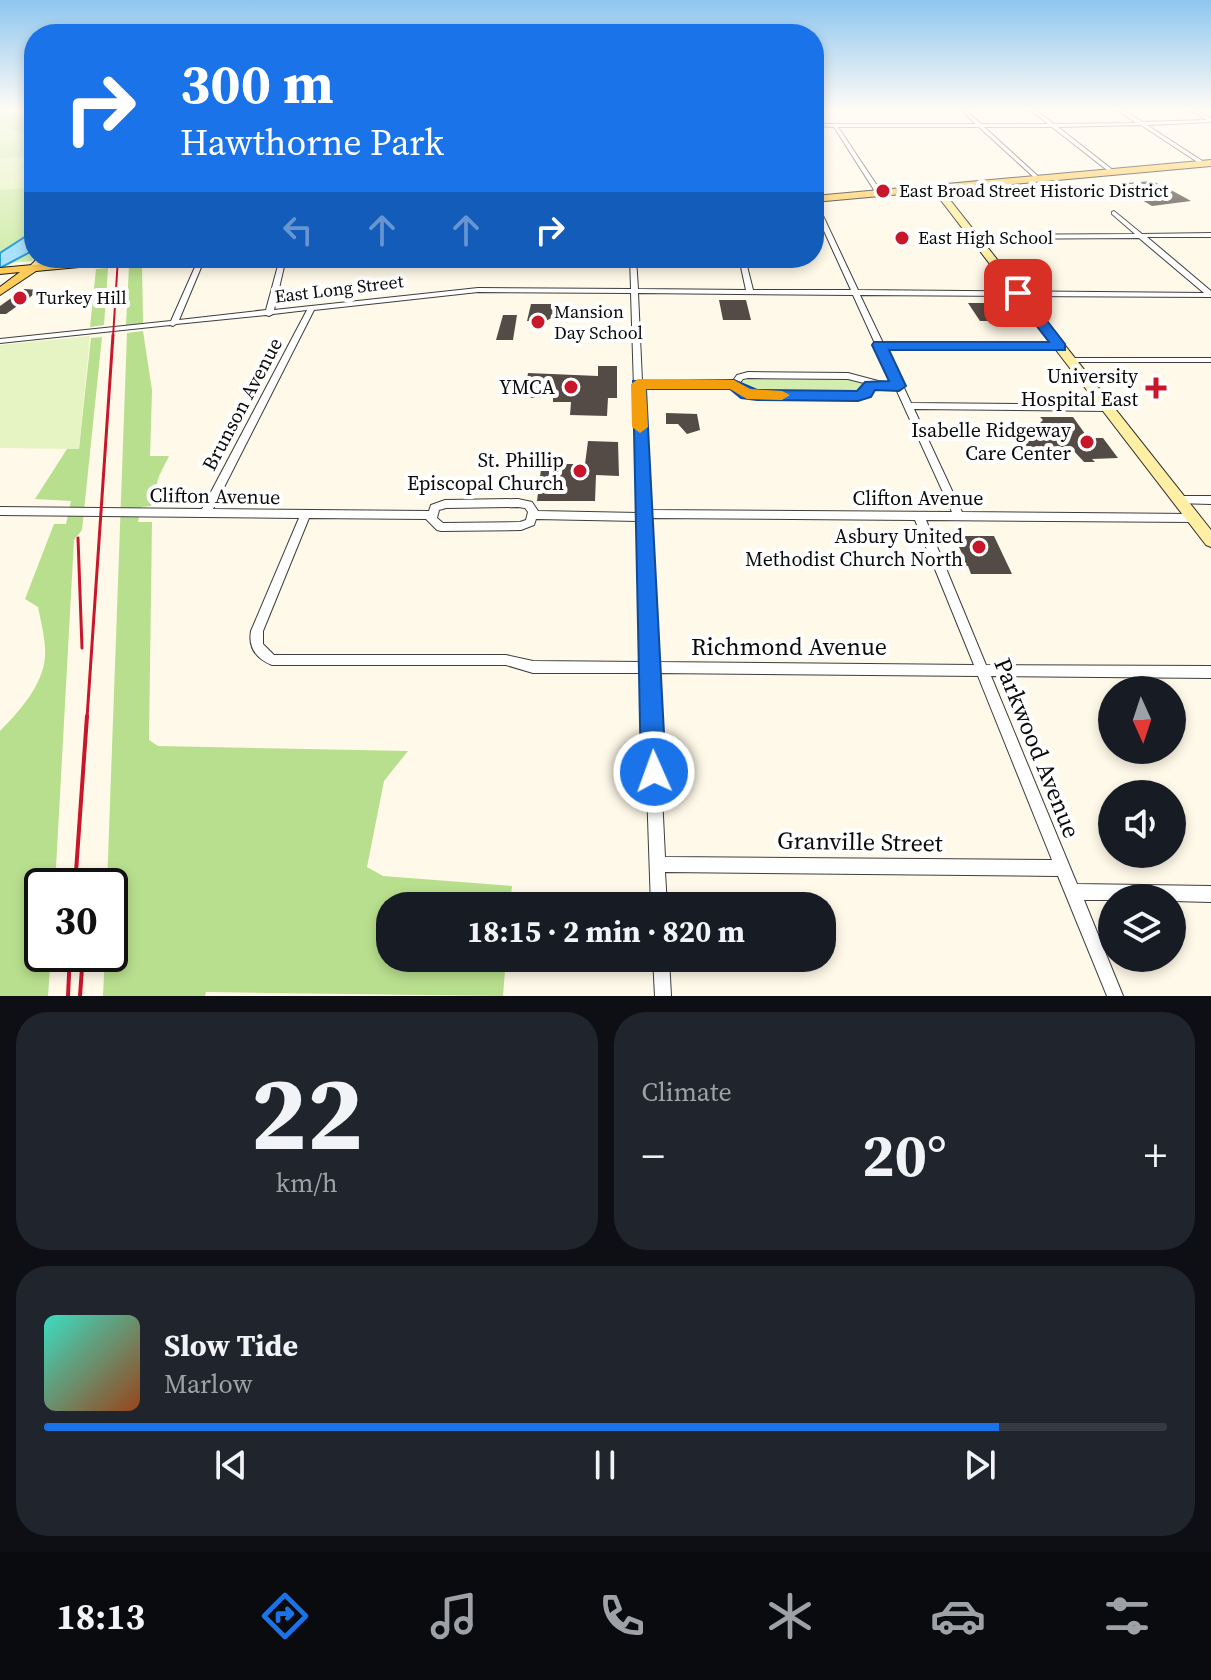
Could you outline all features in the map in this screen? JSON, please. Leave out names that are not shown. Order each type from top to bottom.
[{"type":"main road","points":[[824,200],[1207,164]]},
{"type":"main road","points":[[936,188],[1211,541]]},
{"type":"main road","points":[[4,270],[33,268]]},
{"type":"main road","points":[[0,292],[33,268]]},
{"type":"street","points":[[855,156],[879,193]]},
{"type":"street","points":[[1014,156],[1038,179]]},
{"type":"street","points":[[1093,156],[1112,172]]},
{"type":"street","points":[[1114,213],[1211,295]]},
{"type":"street","points":[[824,223],[959,516]]},
{"type":"street","points":[[974,237],[1211,235]]},
{"type":"street","points":[[173,324],[198,268]]},
{"type":"street","name":"Brunson Avenue","points":[[269,314],[280,268]]},
{"type":"street","points":[[634,268],[659,892]]},
{"type":"street","points":[[744,268],[750,292]]},
{"type":"street","name":"East Long Street","points":[[0,341],[311,310],[459,290],[1211,295]]},
{"type":"street","name":"Brunson Avenue","points":[[205,514],[311,310]]},
{"type":"street","points":[[879,345],[1060,347]]},
{"type":"street","points":[[1070,360],[1211,360]]},
{"type":"street","points":[[734,385],[740,377],[748,375],[834,376],[860,378],[871,386],[899,386]]},
{"type":"street","points":[[638,384],[734,385],[747,394],[757,395],[858,396],[866,394],[871,386]]},
{"type":"street","points":[[908,406],[1108,408]]},
{"type":"street","points":[[1179,500],[1211,500]]},
{"type":"street","name":"Clifton Avenue","points":[[430,515],[435,508],[450,503],[523,504],[531,508],[533,515]]},
{"type":"street","name":"Clifton Avenue","points":[[0,511],[430,515]]},
{"type":"street","name":"Richmond Avenue","points":[[305,515],[257,631],[255,640],[259,651],[272,660],[506,660],[533,667],[650,669],[1211,672]]},
{"type":"street","name":"Clifton Avenue","points":[[430,515],[433,523],[441,527],[516,527],[526,525],[533,515]]},
{"type":"street","name":"Clifton Avenue","points":[[533,515],[1193,518]]},
{"type":"street","name":"Parkwood Avenue","points":[[919,516],[1115,996]]},
{"type":"street","name":"Granville Street","points":[[658,864],[1062,868]]},
{"type":"street","points":[[1072,892],[1211,894]]},
{"type":"street","points":[[662,972],[663,996]]},
{"type":"green space","points":[[0,156],[24,156],[24,262],[0,264]]},
{"type":"green space","points":[[24,157],[21,168],[24,168],[24,188],[0,190],[0,159]]},
{"type":"green space","points":[[108,268],[104,325],[90,327],[96,269]]},
{"type":"green space","points":[[129,268],[142,268],[143,323],[126,325]]},
{"type":"green space","points":[[143,331],[152,390],[150,456],[169,456],[159,476],[151,506],[141,507],[138,522],[152,522],[149,740],[158,746],[408,751],[384,781],[367,867],[383,876],[512,886],[511,892],[376,892],[376,972],[505,972],[503,996],[206,992],[205,996],[103,996],[104,972],[128,972],[128,868],[108,868],[127,333]]},
{"type":"green space","points":[[90,336],[79,449],[0,448],[0,345]]},
{"type":"green space","points":[[102,337],[82,530],[74,540],[56,868],[24,868],[24,972],[50,972],[48,996],[0,996],[0,731],[29,697],[43,667],[45,645],[38,607],[25,599],[54,524],[66,524],[71,501],[35,499],[67,449],[79,448],[91,338]]},
{"type":"green space","points":[[851,379],[863,384],[864,389],[857,393],[756,392],[742,386],[742,381]]},
{"type":"water","points":[[24,237],[24,255],[0,268],[0,253]]},
{"type":"building","points":[[1152,181],[1191,201],[1152,206],[1115,184]]},
{"type":"building","name":"Turkey Hill","points":[[24,289],[40,290],[6,314],[0,314],[0,306]]},
{"type":"building","points":[[719,300],[746,300],[751,320],[723,320]]},
{"type":"building","points":[[968,303],[986,303],[1000,321],[980,321]]},
{"type":"building","points":[[531,304],[552,304],[556,307],[555,316],[544,322],[527,321]]},
{"type":"building","points":[[503,315],[517,315],[513,340],[496,340]]},
{"type":"building","name":"YMCA","points":[[598,366],[617,366],[617,398],[608,398],[607,416],[570,415],[571,402],[553,402],[553,398],[524,398],[528,373],[598,376]]},
{"type":"building","points":[[666,413],[697,414],[700,430],[687,434],[678,424],[666,424]]},
{"type":"building","name":"Isabelle Ridgeway Care Center","points":[[1040,417],[1073,417],[1088,438],[1103,438],[1118,458],[1084,462],[1073,450],[1025,450],[1011,427],[1033,430],[1043,420]]},
{"type":"building","name":"St. Phillip Episcopal Church","points":[[588,441],[618,442],[619,476],[596,475],[595,501],[537,501],[541,469],[550,469],[551,464],[585,464]]},
{"type":"building","name":"Asbury United Methodist Church North","points":[[954,536],[994,536],[1012,574],[971,574],[968,566],[962,566],[959,558],[964,558]]},
{"type":"railway","points":[[113,337],[117,268]]},
{"type":"railway","points":[[87,718],[113,335]]},
{"type":"railway","points":[[78,538],[82,648]]},
{"type":"railway","points":[[76,868],[87,716]]},
{"type":"railway","points":[[68,996],[69,972]]},
{"type":"railway","points":[[80,996],[82,972]]},
{"type":"slow traffic","points":[[640,427],[638,384],[734,385],[747,394],[782,395]]},
{"type":"place","name":"East Broad Street Historic District","points":[[883,191]]},
{"type":"place","name":"East High School","points":[[902,238]]},
{"type":"place","name":"Turkey Hill","points":[[20,298]]},
{"type":"place","name":"Mansion Day School","points":[[538,322]]},
{"type":"place","name":"YMCA","points":[[571,387]]},
{"type":"place","name":"University Hospital East","points":[[1156,388]]},
{"type":"place","name":"Isabelle Ridgeway Care Center","points":[[1087,442]]},
{"type":"place","name":"St. Phillip Episcopal Church","points":[[580,471]]},
{"type":"place","name":"Asbury United Methodist Church North","points":[[979,547]]},
{"type":"route","points":[[654,772],[638,384],[734,385],[747,394],[757,395],[858,396],[866,394],[871,386],[899,386],[879,345],[1060,347],[1018,293]]}]
